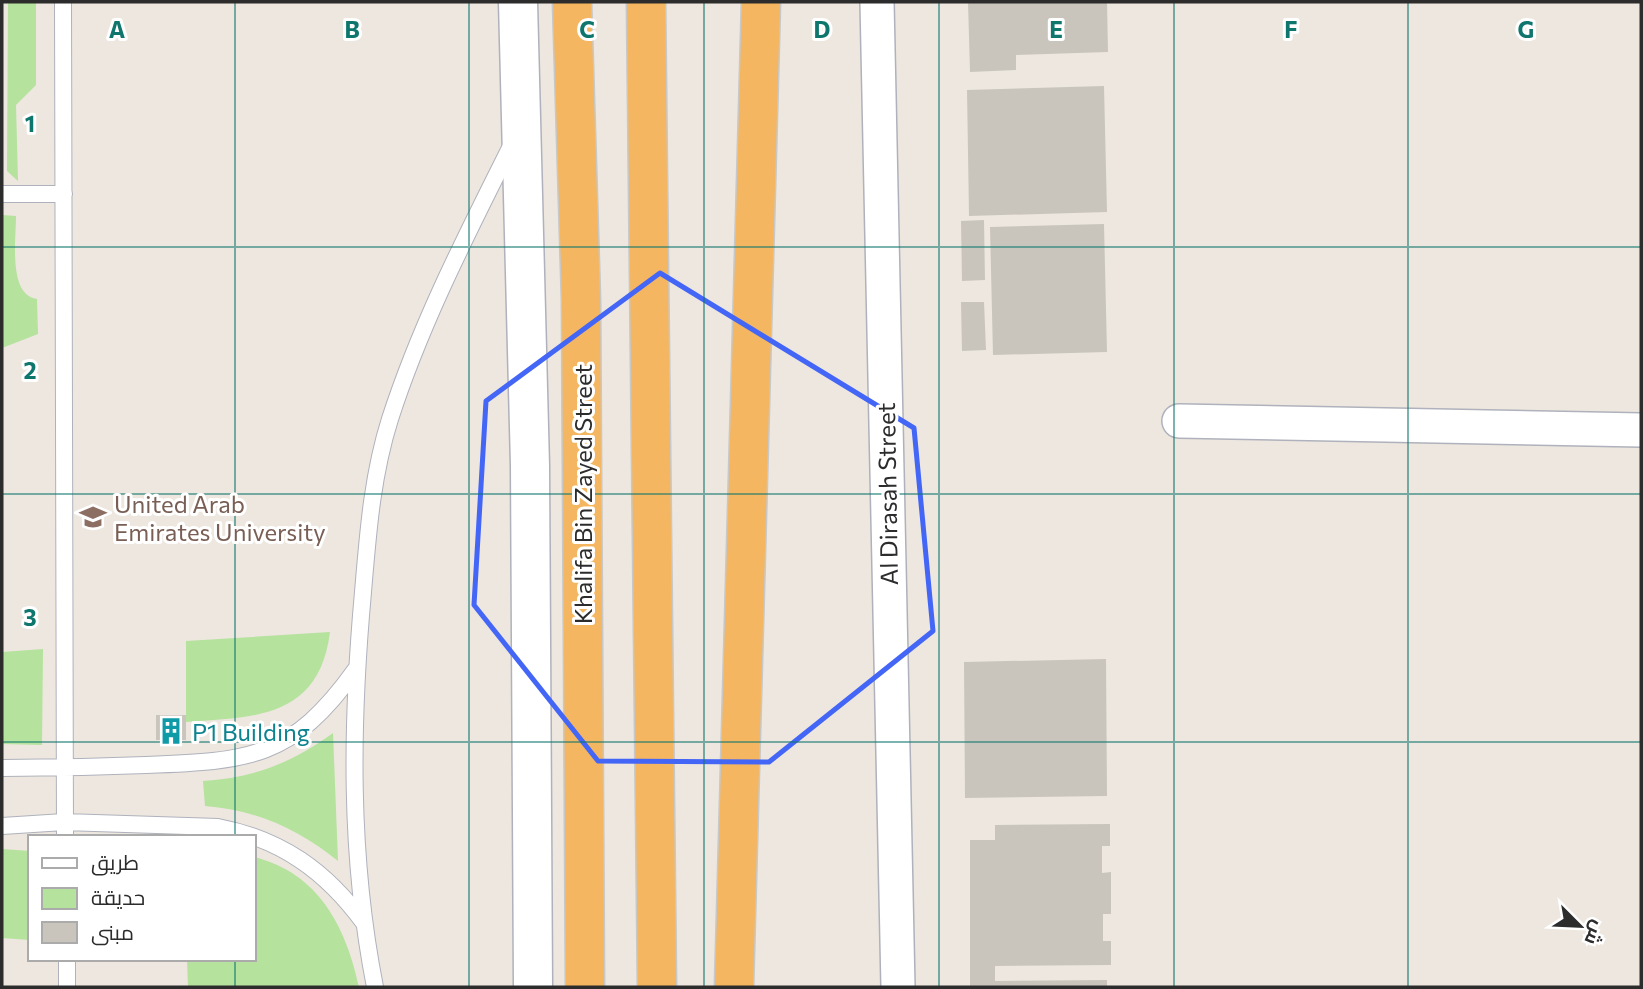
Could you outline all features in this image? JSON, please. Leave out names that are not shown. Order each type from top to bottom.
[{"type":"highway","name":"Khalifa Bin Zayed Street","points":[[572,2],[581,300],[585,987]]},
{"type":"highway","points":[[646,2],[657,987]]},
{"type":"highway","points":[[734,987],[761,2]]},
{"type":"street","points":[[517,2],[530,466],[533,987]]},
{"type":"street","name":"Al Dirasah Street","points":[[877,2],[898,987]]},
{"type":"street","points":[[1179,421],[1641,430]]},
{"type":"lane","points":[[63,2],[65,829]]},
{"type":"lane","points":[[375,987],[354,831],[352,757],[356,669],[372,490],[389,421],[414,353],[452,263],[519,129]]},
{"type":"lane","points":[[2,194],[64,194]]},
{"type":"lane","points":[[2,768],[228,762],[251,755],[292,736],[310,723],[326,709],[356,669]]},
{"type":"lane","points":[[2,826],[65,829],[218,827],[249,835]]},
{"type":"lane","points":[[256,837],[309,864],[348,902],[365,926]]},
{"type":"lane","points":[[67,961],[67,987]]},
{"type":"highlighted area","points":[[660,273],[914,428],[933,631],[769,762],[598,761],[474,605],[486,401]]},
{"type":"green space","points":[[8,2],[36,2],[36,85],[16,105],[18,181],[7,171]]},
{"type":"green space","points":[[2,215],[16,216],[15,252],[18,277],[21,288],[37,299],[38,334],[2,348]]},
{"type":"green space","points":[[330,632],[324,660],[313,682],[298,697],[259,714],[186,722],[186,641]]},
{"type":"green space","points":[[43,649],[42,745],[2,744],[2,652]]},
{"type":"green space","points":[[333,733],[338,861],[308,839],[276,823],[242,812],[205,806],[203,781],[239,776],[271,767],[302,753]]},
{"type":"green space","points":[[2,849],[28,851],[28,940],[2,938]]},
{"type":"green space","points":[[256,858],[296,876],[326,905],[346,944],[359,987],[188,987],[187,961],[256,961]]},
{"type":"building","points":[[968,2],[1107,2],[1108,52],[1016,55],[1016,70],[970,72]]},
{"type":"building","points":[[1104,86],[1107,212],[969,216],[967,90]]},
{"type":"building","points":[[984,220],[985,280],[962,281],[961,221]]},
{"type":"building","points":[[1104,224],[1107,352],[993,355],[990,227]]},
{"type":"building","points":[[961,302],[984,302],[986,350],[962,351]]},
{"type":"building","points":[[1106,659],[1107,796],[965,798],[964,662]]},
{"type":"building","name":"P1 Building","points":[[156,715],[186,715],[186,740],[156,740]]},
{"type":"building","points":[[1110,824],[1110,846],[1102,846],[1102,873],[1111,872],[1111,914],[1103,914],[1103,941],[1111,941],[1111,965],[995,966],[995,981],[1107,980],[1107,987],[970,987],[970,840],[995,840],[995,825]]},
{"type":"place","name":"United Arab Emirates University","points":[[93,517]]},
{"type":"place","name":"P1 Building","points":[[171,731]]}]
